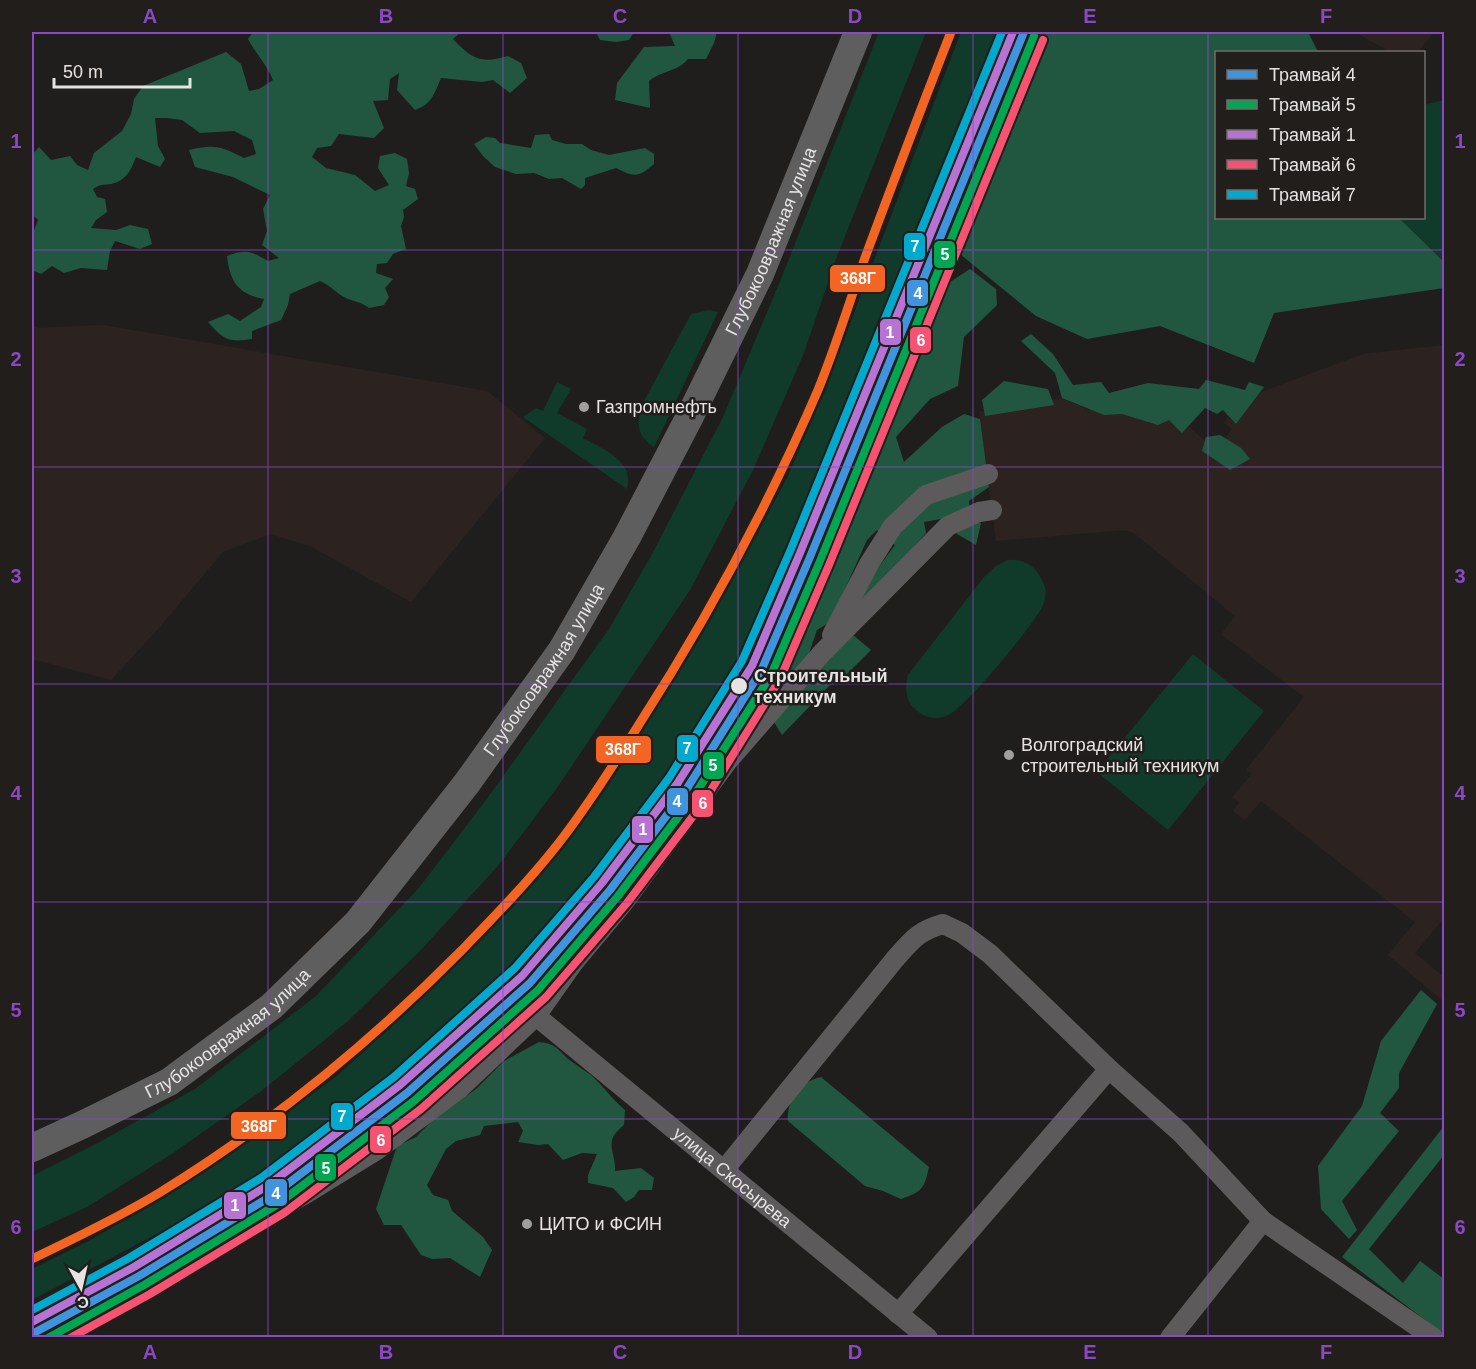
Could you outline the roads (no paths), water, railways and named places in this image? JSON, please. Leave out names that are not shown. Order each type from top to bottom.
[{"type":"main road","name":"Глубокоовражная улица","points":[[32,1148],[84,1125],[169,1082],[272,1006],[358,922],[467,783],[562,650],[627,537],[689,418],[760,274],[858,32]]},
{"type":"street","points":[[822,653],[893,526],[926,495],[967,479],[988,474]]},
{"type":"street","points":[[50,1338],[307,1193],[377,1150],[459,1089],[536,1016],[574,962],[624,902],[728,762],[822,653],[948,526],[979,512],[992,510]]},
{"type":"street","points":[[724,1170],[911,940],[925,929],[943,924],[962,933],[990,954],[1109,1070],[1181,1133],[1263,1221],[1434,1338]]},
{"type":"street","name":"улица Скосырева","points":[[536,1016],[724,1170],[911,1329]]},
{"type":"street","points":[[911,1329],[1109,1070]]},
{"type":"street","points":[[1170,1338],[1263,1221]]},
{"type":"tram line","name":"7","points":[[32,1310],[129,1258],[261,1178],[394,1077],[515,968],[594,877],[669,778],[742,661],[791,549],[1002,32]]},
{"type":"tram line","name":"1","points":[[32,1322],[134,1267],[267,1186],[400,1085],[522,976],[602,883],[677,784],[752,666],[1013,32]]},
{"type":"tram line","name":"4","points":[[32,1334],[139,1276],[273,1195],[407,1093],[530,983],[610,890],[686,790],[761,671],[810,557],[1024,32]]},
{"type":"tram line","name":"5","points":[[48,1338],[144,1285],[278,1204],[414,1101],[538,990],[618,896],[694,796],[771,675],[820,561],[1034,36]]},
{"type":"tram line","name":"6","points":[[70,1338],[150,1294],[284,1213],[421,1109],[546,997],[627,903],[703,803],[780,679],[829,565],[1043,40]]},
{"type":"place","name":"Газпромнефть","points":[[584,407]]},
{"type":"place","name":"Строительный техникум","points":[[739,686]]},
{"type":"place","name":"Волгоградский строительный техникум","points":[[1009,755]]},
{"type":"place","name":"ЦИТО и ФСИН","points":[[527,1224]]}]
